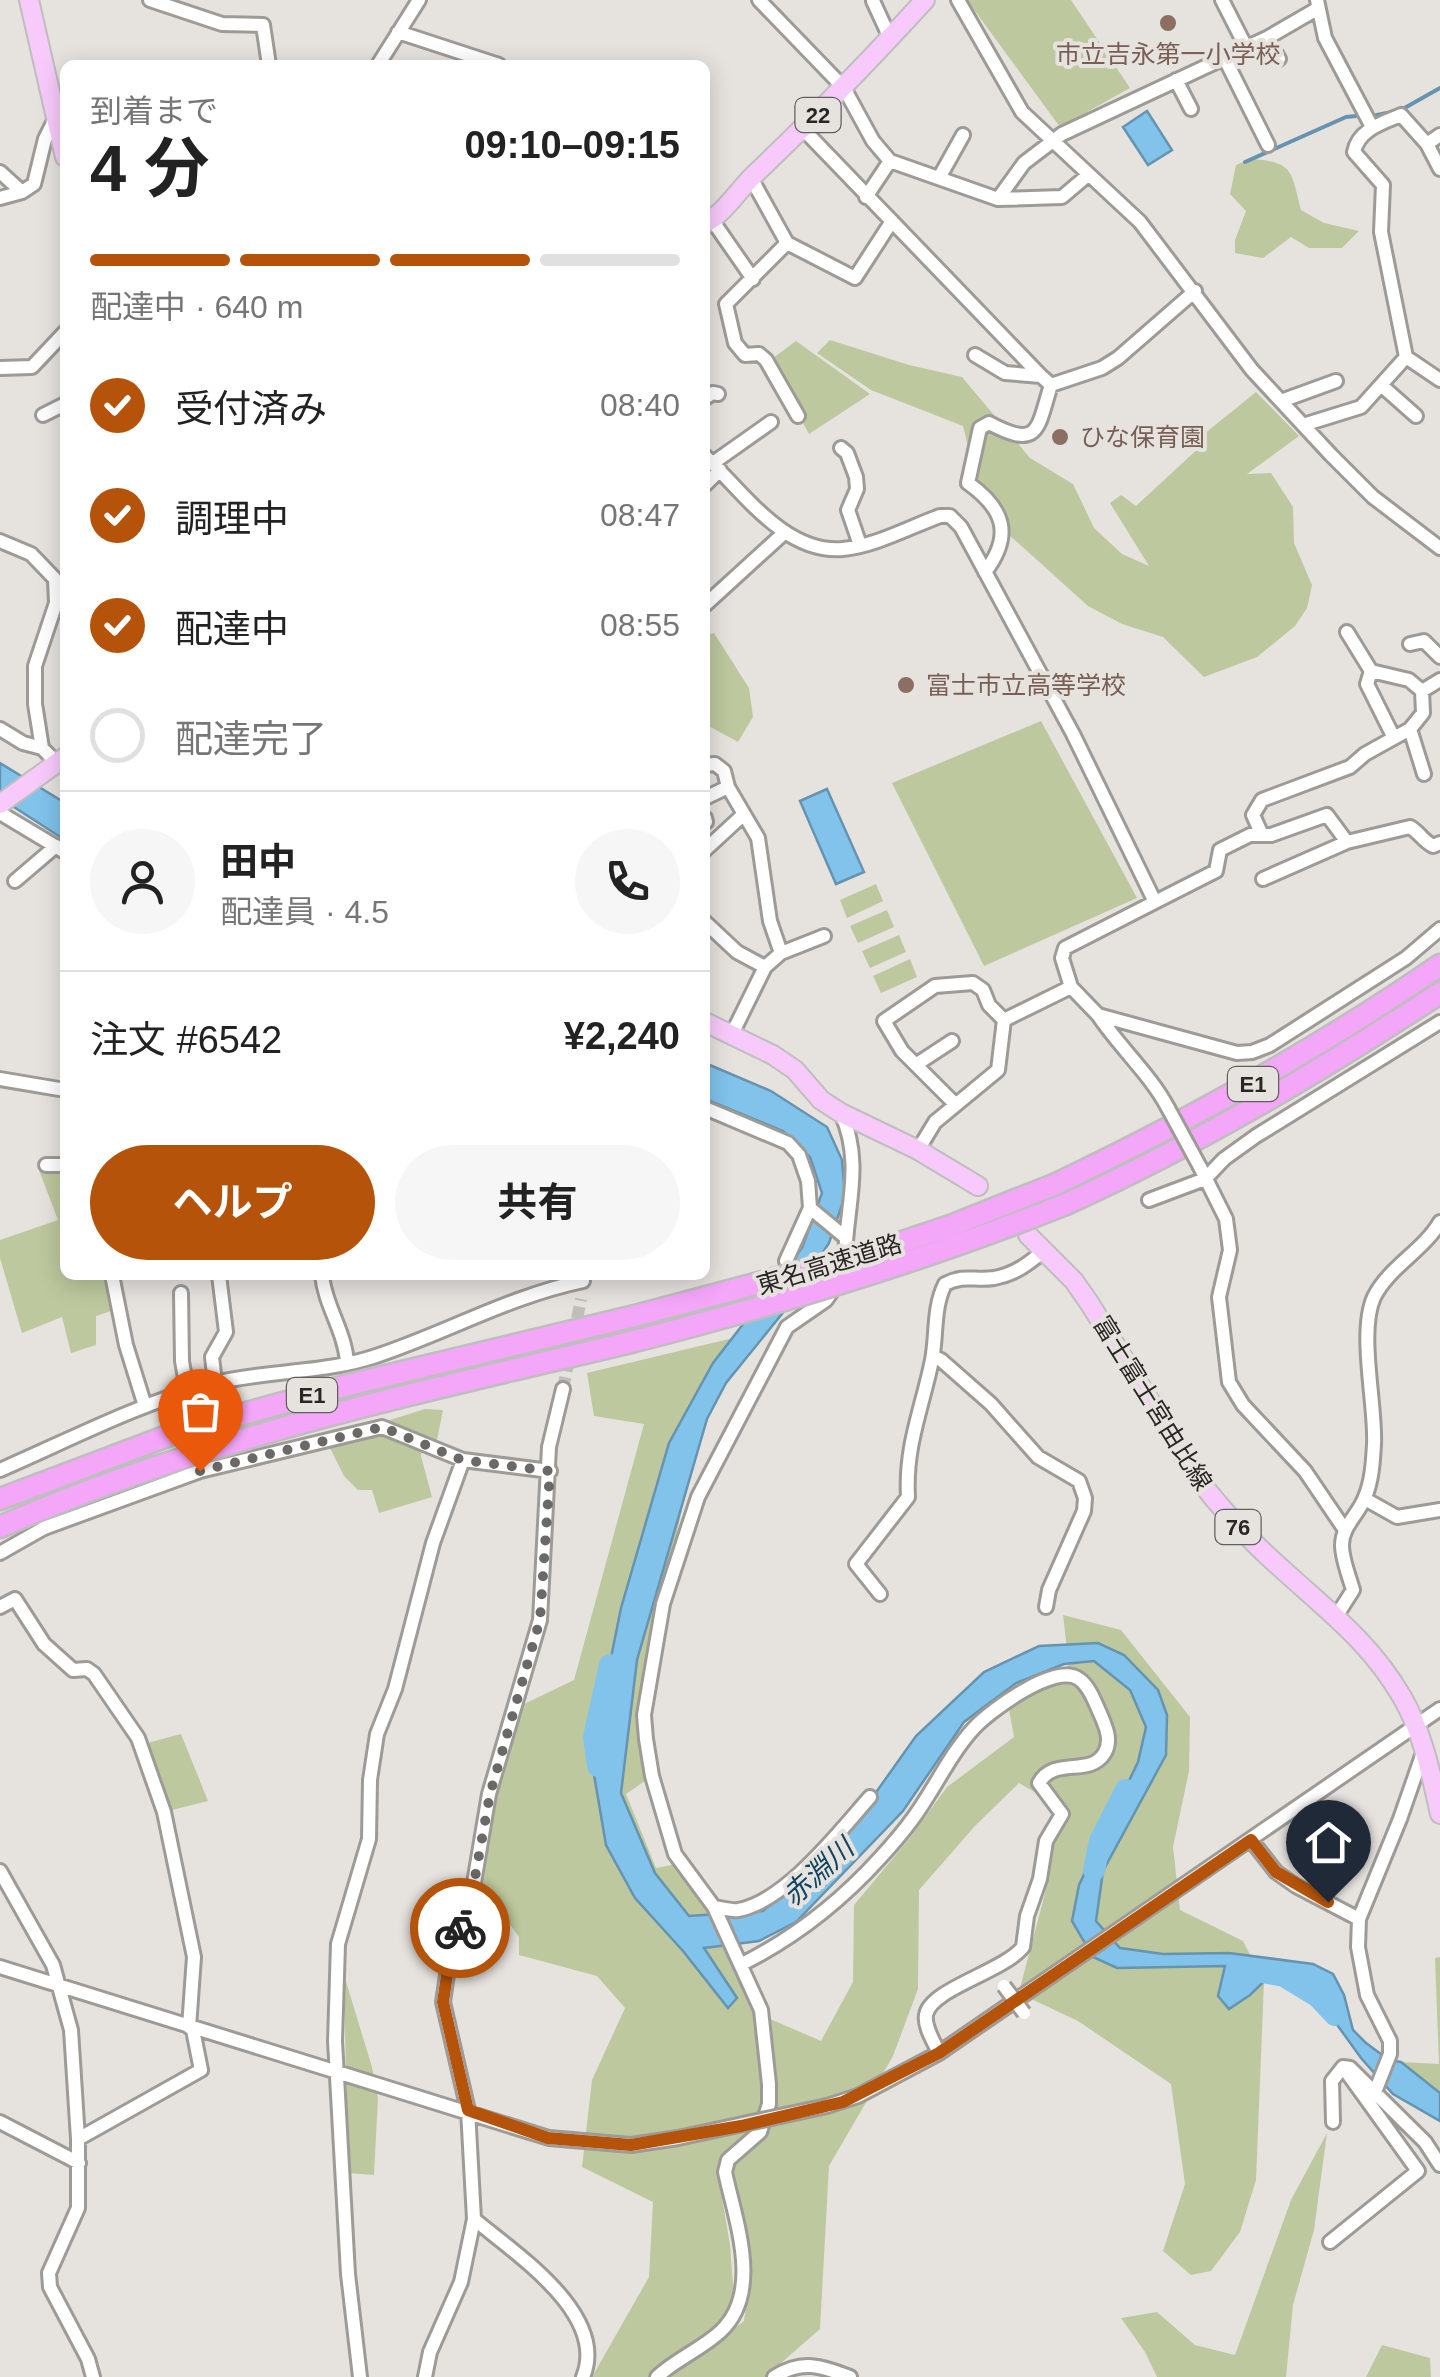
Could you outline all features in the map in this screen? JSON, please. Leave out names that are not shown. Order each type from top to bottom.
[{"type":"highway","name":"東名高速道路","points":[[0,1499],[197,1427],[860,1256],[1056,1184],[1164,1133],[1258,1081],[1440,964]]},
{"type":"highway","name":"東名高速道路","points":[[0,1527],[64,1499],[186,1455],[324,1416],[630,1342],[862,1279],[961,1246],[1066,1204],[1242,1117],[1440,993]]},
{"type":"main road","points":[[29,0],[56,78],[55,119],[60,138]]},
{"type":"main road","name":"22","points":[[710,221],[926,0]]},
{"type":"main road","points":[[0,804],[60,761]]},
{"type":"main road","points":[[710,1024],[795,1070],[821,1100],[841,1113],[918,1150],[978,1186]]},
{"type":"main road","name":"富士富士宮由比線","points":[[1028,1234],[1090,1304],[1198,1479],[1217,1503],[1282,1570],[1337,1614],[1388,1676],[1416,1725],[1440,1814]]},
{"type":"street","points":[[150,0],[222,24],[264,25],[268,60]]},
{"type":"street","points":[[381,60],[420,0]]},
{"type":"street","points":[[759,0],[844,88],[873,141],[890,161],[998,200],[1062,197],[1088,174]]},
{"type":"street","points":[[958,0],[1022,112],[1140,222],[1252,370],[1303,425],[1373,496],[1440,548]]},
{"type":"street","points":[[1222,0],[1246,47]]},
{"type":"street","points":[[873,1],[890,38]]},
{"type":"street","points":[[998,200],[1024,163],[1051,142],[1267,38],[1317,5],[1326,38],[1367,119]]},
{"type":"street","points":[[398,32],[484,60]]},
{"type":"street","points":[[1267,38],[1279,59]]},
{"type":"street","points":[[1224,57],[1268,145]]},
{"type":"street","points":[[1176,80],[1191,109]]},
{"type":"street","points":[[1367,119],[1401,115],[1428,144],[1440,169]]},
{"type":"street","points":[[0,198],[34,184],[45,138],[55,119]]},
{"type":"street","points":[[1367,119],[1354,152],[1383,185],[1381,232],[1406,357],[1440,380]]},
{"type":"street","points":[[804,129],[1046,380]]},
{"type":"street","points":[[1428,144],[1440,134]]},
{"type":"street","points":[[939,178],[963,135]]},
{"type":"street","points":[[866,197],[890,161]]},
{"type":"street","points":[[0,172],[22,192]]},
{"type":"street","points":[[751,178],[787,243],[855,278],[892,221]]},
{"type":"street","points":[[710,223],[754,279]]},
{"type":"street","points":[[787,243],[726,304],[736,343],[744,355],[759,354],[766,360],[798,416]]},
{"type":"street","points":[[975,355],[1004,372],[1046,380],[1102,368],[1194,291]]},
{"type":"street","points":[[0,368],[32,367],[60,337]]},
{"type":"street","points":[[1303,425],[1362,408],[1406,357]]},
{"type":"street","points":[[985,572],[996,558],[1000,514],[991,500],[968,483],[980,428],[989,423],[1018,437],[1036,430],[1046,380]]},
{"type":"street","points":[[1281,402],[1336,381]]},
{"type":"street","points":[[1381,385],[1416,416]]},
{"type":"street","points":[[43,415],[60,406]]},
{"type":"street","points":[[771,422],[713,463],[784,533],[823,548],[860,545],[940,516],[950,516],[961,527],[1073,734],[1154,902]]},
{"type":"street","points":[[841,448],[847,452],[856,476],[857,489],[848,510],[860,545]]},
{"type":"street","points":[[710,600],[784,533]]},
{"type":"street","points":[[0,541],[31,554],[54,579],[56,603],[34,666],[42,748]]},
{"type":"street","points":[[1347,632],[1370,671],[1367,684],[1394,738]]},
{"type":"street","points":[[1410,644],[1424,641],[1440,657]]},
{"type":"street","points":[[1262,835],[1253,815],[1262,800],[1350,767],[1365,754],[1410,730],[1423,713],[1422,691],[1408,680],[1370,671]]},
{"type":"street","points":[[1422,691],[1440,680]]},
{"type":"street","points":[[0,728],[60,759]]},
{"type":"street","points":[[1410,730],[1424,774]]},
{"type":"street","points":[[710,764],[724,771],[728,787],[758,838],[770,921],[780,953]]},
{"type":"street","points":[[710,796],[728,787]]},
{"type":"street","points":[[0,813],[60,849],[15,882]]},
{"type":"street","points":[[710,845],[744,814]]},
{"type":"street","points":[[1344,1530],[1305,1471],[1244,1405],[1229,1382],[1219,1297],[1230,1250],[1226,1219],[1158,1090],[1071,986],[1062,958],[1065,948],[1216,872],[1220,850],[1250,834],[1272,835],[1327,814],[1347,842]]},
{"type":"street","points":[[1263,879],[1347,842],[1410,828],[1432,846],[1440,843]]},
{"type":"street","points":[[710,927],[737,952],[765,967]]},
{"type":"street","points":[[1098,1016],[1237,1053],[1252,1052],[1270,1045],[1406,958],[1440,929]]},
{"type":"street","points":[[732,1034],[765,967],[780,953],[824,936]]},
{"type":"street","points":[[954,1104],[902,1051],[884,1021],[935,986],[973,983],[983,990],[989,1006],[1004,1020]]},
{"type":"street","points":[[1004,1020],[1071,986]]},
{"type":"street","points":[[918,1150],[936,1122],[954,1104],[980,1088],[998,1070],[1004,1020]]},
{"type":"street","points":[[1149,1200],[1224,1160],[1440,1022]]},
{"type":"street","points":[[917,1064],[952,1041]]},
{"type":"street","points":[[0,1080],[60,1089]]},
{"type":"street","points":[[710,1110],[788,1143],[805,1167],[810,1208],[786,1261]]},
{"type":"street","points":[[657,2377],[722,2330],[736,2314],[745,2280],[725,2172],[728,2160],[760,2132],[766,2118],[768,2084],[761,2010],[714,1906],[675,1854],[652,1776],[644,1715],[664,1604],[698,1498],[787,1326],[826,1300],[845,1272],[840,1233],[854,1197],[851,1135],[841,1113]]},
{"type":"street","points":[[46,1165],[60,1165]]},
{"type":"street","points":[[810,1208],[840,1233]]},
{"type":"street","points":[[1337,1614],[1352,1590],[1342,1547],[1344,1530],[1365,1499],[1375,1440],[1369,1334],[1374,1299],[1388,1278],[1417,1252],[1440,1222]]},
{"type":"street","points":[[880,1594],[856,1564],[908,1498],[906,1462],[933,1356],[937,1300],[944,1284],[960,1276],[990,1279],[1018,1272],[1045,1250]]},
{"type":"street","points":[[113,1280],[126,1345],[146,1406]]},
{"type":"street","points":[[215,1383],[212,1357],[226,1332],[220,1280]]},
{"type":"street","points":[[322,1280],[347,1363]]},
{"type":"street","points":[[0,1470],[146,1406],[215,1383],[374,1357],[576,1280]]},
{"type":"street","points":[[581,1299],[583,1280]]},
{"type":"street","points":[[181,1293],[182,1362],[190,1407]]},
{"type":"street","points":[[933,1356],[991,1404],[1038,1457],[1079,1481],[1085,1498],[1084,1511],[1049,1590],[1046,1607]]},
{"type":"street","points":[[426,2377],[430,2352],[461,2282],[474,2219],[468,2110],[443,2002],[448,1968],[474,1883],[490,1794],[540,1620],[549,1447],[563,1389]]},
{"type":"street","points":[[0,1553],[44,1528],[200,1471],[382,1427],[462,1460],[550,1471]]},
{"type":"street","points":[[360,2377],[348,2274],[336,2040],[338,1944],[368,1839],[370,1780],[377,1734],[396,1688],[434,1543],[462,1460]]},
{"type":"street","points":[[1365,1499],[1397,1517],[1440,1510]]},
{"type":"street","points":[[0,1607],[15,1599],[44,1644],[73,1670],[86,1668],[94,1674],[138,1738],[164,1812],[194,1958],[191,2028],[201,2070],[78,2140]]},
{"type":"street","points":[[739,1959],[806,1927],[878,1860],[914,1817],[974,1728],[1011,1698],[1064,1674],[1077,1676],[1094,1700],[1109,1740],[1106,1752],[1098,1761],[1057,1767],[1044,1775],[1039,1784],[1062,1814],[1046,1841],[1040,1878],[1026,1916],[1023,1947],[994,1971],[933,2001],[926,2014],[939,2053]]},
{"type":"street","points":[[0,1967],[548,2138],[631,2145],[678,2138],[858,2096],[939,2053],[1440,1709]]},
{"type":"street","points":[[1376,2088],[1390,2054],[1390,2041],[1368,1995],[1358,1947],[1359,1919],[1424,1748]]},
{"type":"street","points":[[714,1906],[738,1910],[778,1892],[819,1854],[870,1797]]},
{"type":"street","points":[[1251,1840],[1276,1872],[1359,1919]]},
{"type":"street","points":[[0,1871],[52,1964],[71,2030],[78,2208],[48,2274],[50,2287],[88,2358],[93,2377]]},
{"type":"street","points":[[994,1971],[1024,2013]]},
{"type":"street","points":[[1343,2067],[1376,2088],[1440,2165]]},
{"type":"street","points":[[1332,2122],[1332,2080],[1343,2067]]},
{"type":"street","points":[[1330,2242],[1418,2171],[1343,2067]]},
{"type":"street","points":[[0,2122],[79,2163]]},
{"type":"street","points":[[474,2219],[535,2268],[566,2302],[582,2334],[589,2360],[583,2377]]},
{"type":"street","points":[[774,2377],[793,2366],[814,2364],[850,2377]]},
{"type":"green space","points":[[967,0],[1071,0],[1130,88],[1060,127]]},
{"type":"green space","points":[[1251,159],[1276,163],[1288,171],[1301,210],[1324,223],[1359,231],[1342,248],[1309,248],[1291,237],[1263,258],[1235,253],[1235,240],[1246,211],[1230,194],[1236,165]]},
{"type":"green space","points":[[830,340],[962,377],[1030,458],[1073,484],[1094,528],[1122,554],[1149,566],[1110,503],[1121,495],[1136,506],[1202,445],[1198,439],[1256,392],[1299,436],[1247,474],[1271,473],[1293,507],[1294,543],[1312,585],[1307,608],[1295,626],[1257,657],[1204,677],[1163,637],[1122,624],[1088,606],[1007,533],[968,483],[973,467],[963,426],[871,390],[817,353]]},
{"type":"green space","points":[[796,341],[870,394],[809,434],[769,361]]},
{"type":"green space","points":[[714,633],[749,688],[753,717],[738,742],[710,727],[710,634]]},
{"type":"green space","points":[[1041,721],[1137,898],[984,966],[892,783]]},
{"type":"green space","points":[[876,884],[883,901],[847,918],[840,900]]},
{"type":"green space","points":[[887,910],[894,927],[858,943],[850,926]]},
{"type":"green space","points":[[899,935],[906,952],[870,968],[862,951]]},
{"type":"green space","points":[[910,959],[917,977],[881,993],[873,976]]},
{"type":"green space","points":[[39,1170],[60,1170],[60,1280],[111,1280],[114,1310],[96,1316],[96,1345],[71,1353],[62,1317],[22,1333],[0,1258],[0,1240],[58,1220]]},
{"type":"green space","points":[[733,1338],[708,1387],[672,1556],[644,1715],[652,1776],[626,1794],[656,1868],[677,1864],[727,1938],[755,2014],[764,2115],[757,2128],[722,2156],[718,2174],[734,2298],[728,2314],[651,2377],[592,2377],[649,2277],[653,2202],[582,2167],[592,2080],[625,2008],[597,1976],[519,1955],[519,1937],[483,1888],[497,1774],[522,1705],[574,1680],[644,1424],[594,1416],[587,1373]]},
{"type":"green space","points":[[425,1409],[443,1410],[437,1440],[422,1437],[421,1456],[432,1497],[379,1513],[372,1490],[358,1490],[344,1476],[326,1440]]},
{"type":"green space","points":[[1063,1615],[1121,1630],[1190,1717],[1189,1771],[1173,1847],[1180,1910],[1243,1941],[1264,1982],[1256,2180],[1240,2232],[1211,2271],[1191,2275],[1163,2251],[1185,2184],[1171,2084],[1078,2021],[1025,1996],[1020,1988],[1055,1839],[1069,1812],[1019,1783],[919,1890],[918,1989],[893,2056],[829,2166],[820,2329],[765,2377],[671,2377],[744,2321],[751,2271],[731,2169],[764,2138],[775,2107],[770,2019],[821,2041],[853,1982],[854,1905],[947,1787],[1014,1737],[1008,1704],[1069,1665]]},
{"type":"green space","points":[[181,1734],[208,1801],[164,1812],[140,1745]]},
{"type":"green space","points":[[1440,1957],[1440,2119],[1390,2088],[1401,2062],[1439,2064],[1435,1958]]},
{"type":"green space","points":[[344,1975],[378,2098],[374,2175],[348,2173]]},
{"type":"green space","points":[[1327,2133],[1314,2230],[1293,2305],[1286,2377],[1157,2377],[1121,2318],[1157,2312],[1195,2345],[1235,2355],[1291,2200]]},
{"type":"green space","points":[[1382,2345],[1430,2358],[1431,2377],[1366,2377]]},
{"type":"water","points":[[1147,111],[1172,150],[1148,165],[1123,127]]},
{"type":"water","points":[[0,763],[60,800],[60,837],[0,798]]},
{"type":"water","points":[[827,789],[864,872],[836,884],[800,801]]},
{"type":"water","points":[[710,1065],[771,1091],[827,1127],[842,1160],[845,1196],[829,1243],[786,1309],[726,1383],[707,1419],[637,1660],[621,1793],[655,1873],[689,1916],[763,1911],[845,1836],[916,1736],[984,1672],[1039,1646],[1098,1643],[1124,1655],[1158,1690],[1167,1715],[1166,1755],[1103,1871],[1096,1921],[1120,1948],[1163,1954],[1229,1953],[1313,1964],[1333,1974],[1344,1995],[1353,2030],[1389,2060],[1401,2062],[1440,2093],[1440,2121],[1393,2094],[1361,2058],[1307,1983],[1276,1970],[1229,2009],[1218,1996],[1225,1966],[1117,1968],[1093,1957],[1072,1921],[1079,1885],[1138,1762],[1146,1727],[1130,1690],[1094,1661],[1064,1664],[1016,1683],[964,1722],[903,1811],[796,1922],[759,1941],[704,1948],[737,1998],[728,2008],[635,1898],[606,1845],[591,1757],[621,1608],[669,1443],[713,1363],[802,1248],[822,1193],[810,1157],[783,1131],[710,1101]]},
{"type":"waterway","points":[[1401,110],[1440,88]]},
{"type":"waterway","points":[[1372,116],[1392,112]]},
{"type":"waterway","points":[[1245,162],[1356,116]]},
{"type":"waterway","name":"赤淵川","points":[[598,1766],[594,1737],[610,1665]]},
{"type":"waterway","name":"赤淵川","points":[[1094,1870],[1100,1841],[1126,1790]]},
{"type":"waterway","name":"赤淵川","points":[[1241,1968],[1284,1976],[1317,1996],[1335,2015]]},
{"type":"tunnel","points":[[563,1389],[581,1299]]},
{"type":"way so far","points":[[200,1471],[382,1427],[462,1460],[550,1471],[540,1620],[490,1794],[474,1883],[460,1928]]},
{"type":"place","name":"市立吉永第一小学校","points":[[1168,23]]},
{"type":"place","name":"ひな保育園","points":[[1060,437]]},
{"type":"place","name":"富士市立高等学校","points":[[906,685]]},
{"type":"route","points":[[460,1928],[443,2002],[468,2110],[548,2138],[631,2145],[741,2126],[858,2096],[939,2053],[1251,1840],[1276,1872],[1328,1902]]}]
